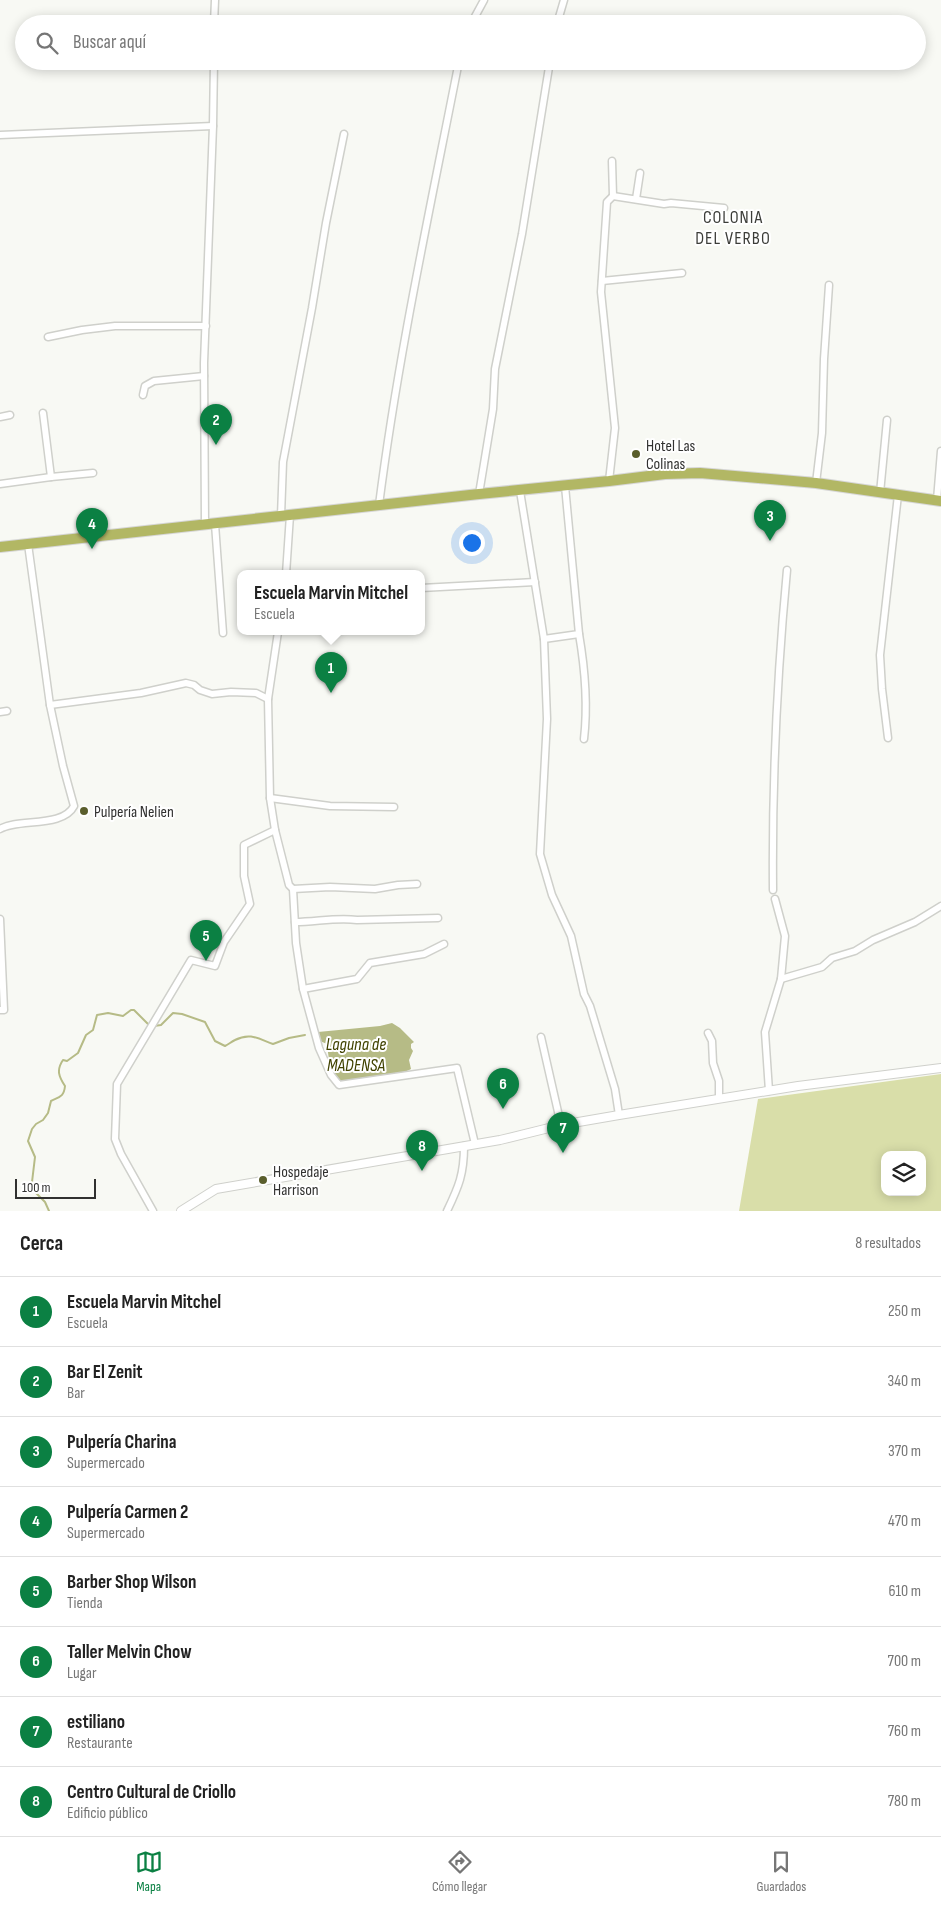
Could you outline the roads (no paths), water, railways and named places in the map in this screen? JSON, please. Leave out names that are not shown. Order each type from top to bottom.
[{"type":"highway","points":[[0,548],[285,515],[665,474],[700,472],[816,483],[939,500]]},
{"type":"street","points":[[214,15],[215,0]]},
{"type":"street","points":[[476,15],[484,0]]},
{"type":"street","points":[[560,15],[564,0]]},
{"type":"street","points":[[214,70],[204,376],[210,524],[223,633]]},
{"type":"street","points":[[379,505],[388,433],[457,70]]},
{"type":"street","points":[[479,494],[492,408],[494,369],[522,234],[549,70]]},
{"type":"street","points":[[0,135],[213,126]]},
{"type":"street","points":[[286,570],[283,462],[344,134]]},
{"type":"street","points":[[609,481],[615,428],[601,292],[606,242],[605,216],[607,202],[613,196],[612,161]]},
{"type":"street","points":[[636,199],[640,173]]},
{"type":"street","points":[[613,196],[664,204],[672,203],[724,208]]},
{"type":"street","points":[[602,281],[682,273]]},
{"type":"street","points":[[816,483],[822,433],[829,286]]},
{"type":"street","points":[[48,337],[113,326],[206,326]]},
{"type":"street","points":[[144,395],[145,386],[154,382],[204,376]]},
{"type":"street","points":[[42,413],[51,477]]},
{"type":"street","points":[[0,416],[10,415]]},
{"type":"street","points":[[880,492],[887,420]]},
{"type":"street","points":[[939,500],[941,451]]},
{"type":"street","points":[[0,484],[93,473]]},
{"type":"street","points":[[565,486],[584,668],[586,717],[584,740]]},
{"type":"street","points":[[520,491],[544,639],[547,719],[540,854],[552,895],[571,936],[584,994],[590,1006],[615,1090],[619,1115]]},
{"type":"street","points":[[888,738],[880,655],[898,495]]},
{"type":"street","points":[[0,829],[55,818],[71,810],[74,806],[50,705],[28,544]]},
{"type":"street","points":[[773,890],[774,826],[772,793],[780,638],[787,570]]},
{"type":"street","points":[[425,588],[535,582]]},
{"type":"street","points":[[544,639],[579,634]]},
{"type":"street","points":[[278,635],[268,698],[270,798],[275,830],[289,885],[293,889],[296,943],[303,989],[319,1048],[331,1075],[339,1085],[457,1068],[475,1144]]},
{"type":"street","points":[[50,705],[141,693],[186,683],[212,694],[231,692],[256,693],[268,698]]},
{"type":"street","points":[[270,798],[330,806],[394,807]]},
{"type":"street","points":[[153,1211],[121,1154],[115,1139],[117,1084],[192,960],[215,966],[224,942],[250,904],[244,876],[244,845],[275,830]]},
{"type":"street","points":[[293,889],[330,887],[375,889],[417,884]]},
{"type":"street","points":[[769,1091],[765,1032],[781,979],[785,936],[775,900]]},
{"type":"street","points":[[781,979],[822,967],[832,958],[855,951],[873,940],[915,922],[941,906]]},
{"type":"street","points":[[295,922],[347,918],[357,920],[410,917],[425,920],[438,918]]},
{"type":"street","points":[[0,919],[4,1010],[0,1010]]},
{"type":"street","points":[[303,989],[357,979],[370,963],[424,954],[444,944]]},
{"type":"street","points":[[708,1033],[712,1041],[713,1063],[719,1082],[720,1098]]},
{"type":"street","points":[[541,1037],[561,1125]]},
{"type":"street","points":[[181,1211],[216,1189],[500,1140],[561,1125],[720,1098],[941,1068]]},
{"type":"street","points":[[447,1211],[462,1176],[464,1146]]},
{"type":"water","name":"Laguna de MADENSA","points":[[392,1023],[414,1042],[411,1044],[413,1051],[409,1060],[411,1069],[388,1076],[341,1081],[332,1069],[327,1044],[320,1041],[318,1032],[380,1026]]},
{"type":"waterway","points":[[49,1211],[45,1202],[34,1191],[32,1182],[35,1157],[28,1141],[32,1129],[48,1113],[51,1101],[61,1096],[64,1092],[65,1086],[59,1073],[63,1060],[67,1061],[78,1053],[86,1035],[93,1030],[97,1015],[108,1013],[123,1016],[134,1010],[149,1025]]},
{"type":"waterway","points":[[154,1026],[161,1025],[173,1013],[182,1014],[205,1022],[215,1041],[225,1046],[235,1040],[250,1036],[273,1044],[305,1035]]},
{"type":"place","name":"Bar El Zenit","points":[[216,445]]},
{"type":"place","name":"Hotel Las Colinas","points":[[636,454]]},
{"type":"place","name":"Pulpería Charina","points":[[770,541]]},
{"type":"place","name":"Pulpería Carmen 2","points":[[92,549]]},
{"type":"place","name":"Escuela Marvin Mitchel","points":[[331,693]]},
{"type":"place","name":"Pulpería Nelien","points":[[84,811]]},
{"type":"place","name":"Barber Shop Wilson","points":[[206,961]]},
{"type":"place","name":"Taller Melvin Chow","points":[[503,1109]]},
{"type":"place","name":"estiliano","points":[[563,1153]]},
{"type":"place","name":"Centro Cultural de Criollo","points":[[422,1171]]},
{"type":"place","name":"Hospedaje Harrison","points":[[263,1180]]},
{"type":"district","name":"COLONIA DEL VERBO","points":[[733,227]]}]
